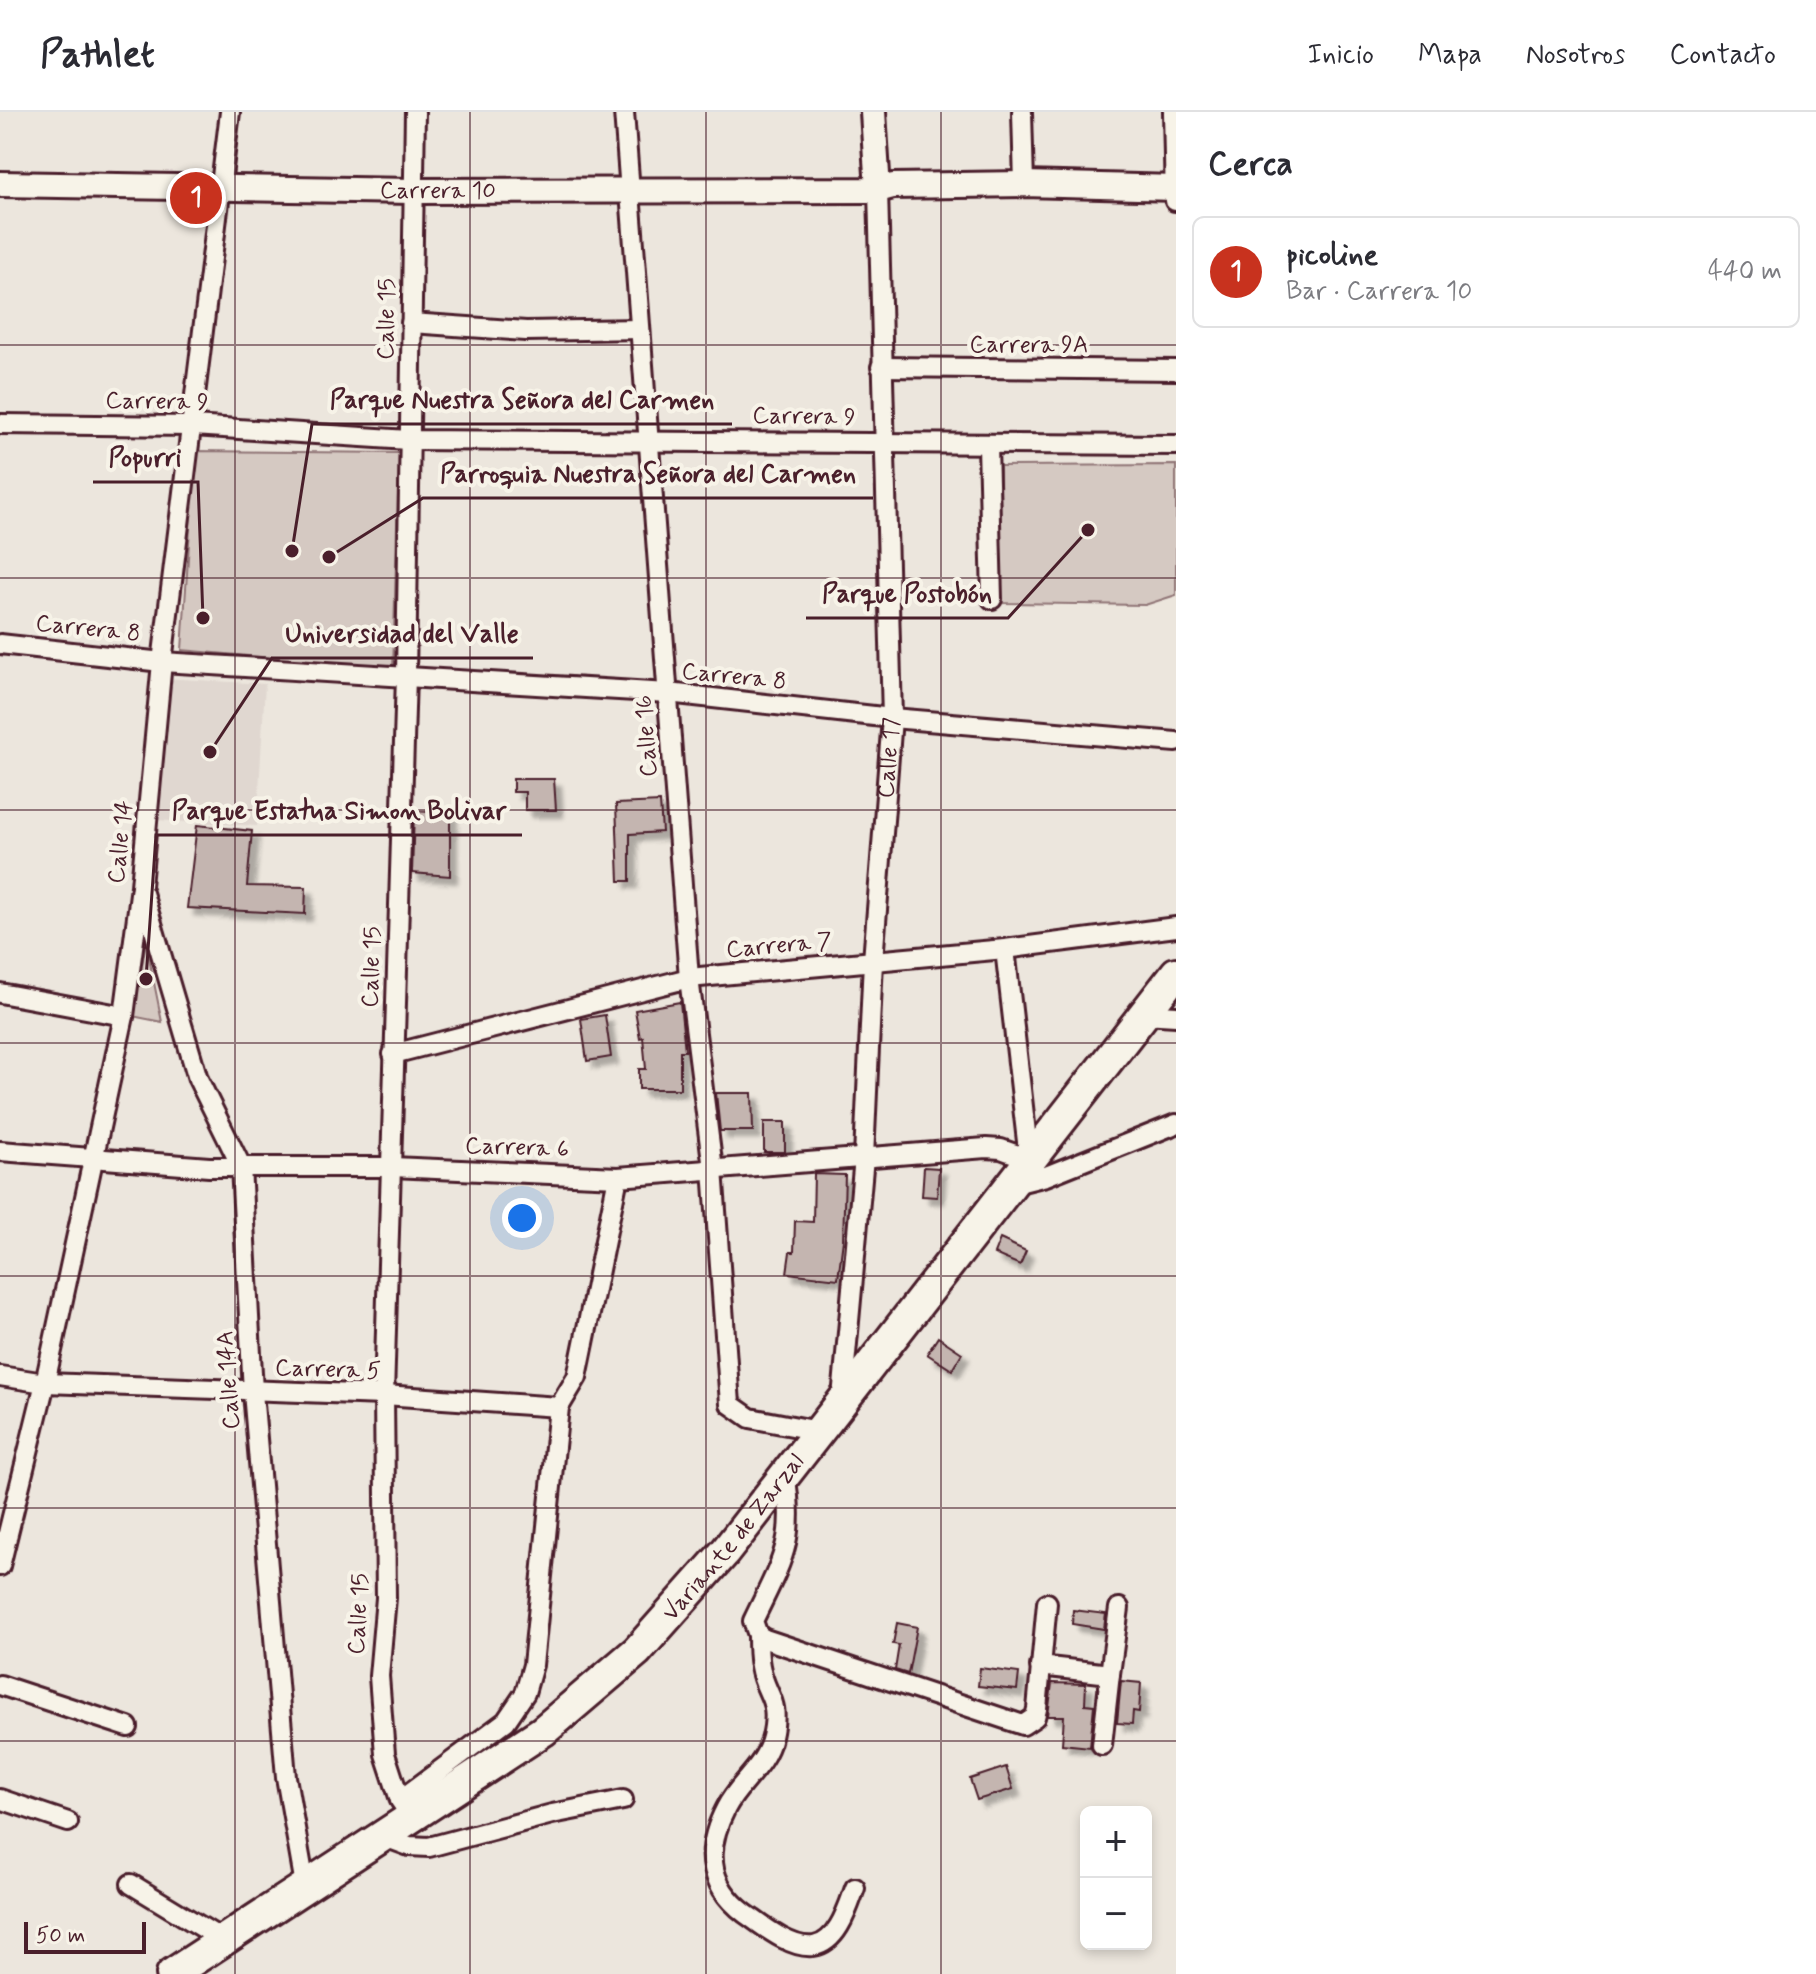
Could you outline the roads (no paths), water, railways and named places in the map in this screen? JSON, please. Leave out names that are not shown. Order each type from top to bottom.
[{"type":"main road","name":"Variante de Zarzal","points":[[172,1974],[382,1836],[406,1808],[543,1731],[627,1660],[677,1609],[785,1474],[1176,973]]},
{"type":"street","name":"Calle 14","points":[[0,1566],[45,1383],[124,1016],[141,886],[162,662],[230,112]]},
{"type":"street","name":"Calle 15","points":[[406,1808],[385,1754],[379,1676],[386,1598],[384,1395],[406,676],[415,112]]},
{"type":"street","name":"Calle 16","points":[[624,112],[689,978],[713,1169],[730,1404],[750,1418],[819,1431]]},
{"type":"street","name":"Calle 17","points":[[842,1400],[864,1157],[873,961],[892,718],[878,190],[873,112]]},
{"type":"street","points":[[1022,112],[1024,184]]},
{"type":"street","points":[[1173,112],[1175,195]]},
{"type":"street","name":"Carrera 10","points":[[0,184],[413,191],[878,190],[893,186],[1024,184],[1175,195]]},
{"type":"street","name":"Carrera 10","points":[[878,190],[891,198],[1175,195]]},
{"type":"street","points":[[411,323],[526,331],[640,329]]},
{"type":"street","name":"Carrera 9A","points":[[881,367],[1176,370]]},
{"type":"street","name":"Carrera 9","points":[[0,424],[193,426],[408,440],[650,439],[1176,445]]},
{"type":"street","points":[[988,445],[992,599]]},
{"type":"street","name":"Carrera 8","points":[[0,644],[162,662],[668,693],[892,718],[1176,742]]},
{"type":"street","name":"Calle 14A","points":[[141,886],[198,1079],[241,1166],[253,1392],[286,1777],[305,1885]]},
{"type":"street","name":"Carrera 7","points":[[393,1054],[689,978],[1005,949],[1176,927]]},
{"type":"street","points":[[1005,949],[1029,1159]]},
{"type":"street","points":[[0,993],[124,1016]]},
{"type":"street","points":[[1144,1014],[1176,1016]]},
{"type":"street","points":[[1008,1186],[1046,1176],[1176,1124]]},
{"type":"street","name":"Carrera 6","points":[[0,1151],[209,1167],[392,1167],[618,1177],[986,1148],[1001,1149],[1029,1159]]},
{"type":"street","points":[[406,1808],[506,1721],[525,1693],[533,1665],[559,1407],[577,1377],[618,1177]]},
{"type":"street","name":"Carrera 5","points":[[0,1376],[45,1383],[384,1395],[559,1407]]},
{"type":"street","points":[[785,1474],[792,1520],[785,1553],[753,1621],[758,1635],[760,1668],[775,1702],[772,1738],[765,1757],[726,1807],[715,1839],[713,1874],[725,1894],[741,1911],[799,1944],[814,1946],[826,1941],[842,1919],[855,1888]]},
{"type":"street","points":[[758,1635],[1018,1726],[1035,1717],[1047,1603]]},
{"type":"street","points":[[1102,1745],[1119,1608]]},
{"type":"street","points":[[1040,1666],[1110,1674]]},
{"type":"street","points":[[0,1685],[128,1727]]},
{"type":"street","points":[[0,1799],[68,1822]]},
{"type":"street","points":[[382,1836],[409,1846],[429,1847],[552,1814],[623,1800]]},
{"type":"street","points":[[131,1884],[223,1940]]},
{"type":"place","name":"picoline","points":[[196,198]]},
{"type":"place","name":"Parque Postobón","points":[[1088,530]]},
{"type":"place","name":"Parque Nuestra Señora del Carmen","points":[[292,551]]},
{"type":"place","name":"Parroquia Nuestra Señora del Carmen","points":[[329,557]]},
{"type":"place","name":"Popurri","points":[[203,618]]},
{"type":"place","name":"Universidad del Valle","points":[[210,752]]},
{"type":"place","name":"Parque Estatua Simon Bolivar","points":[[146,979]]}]
